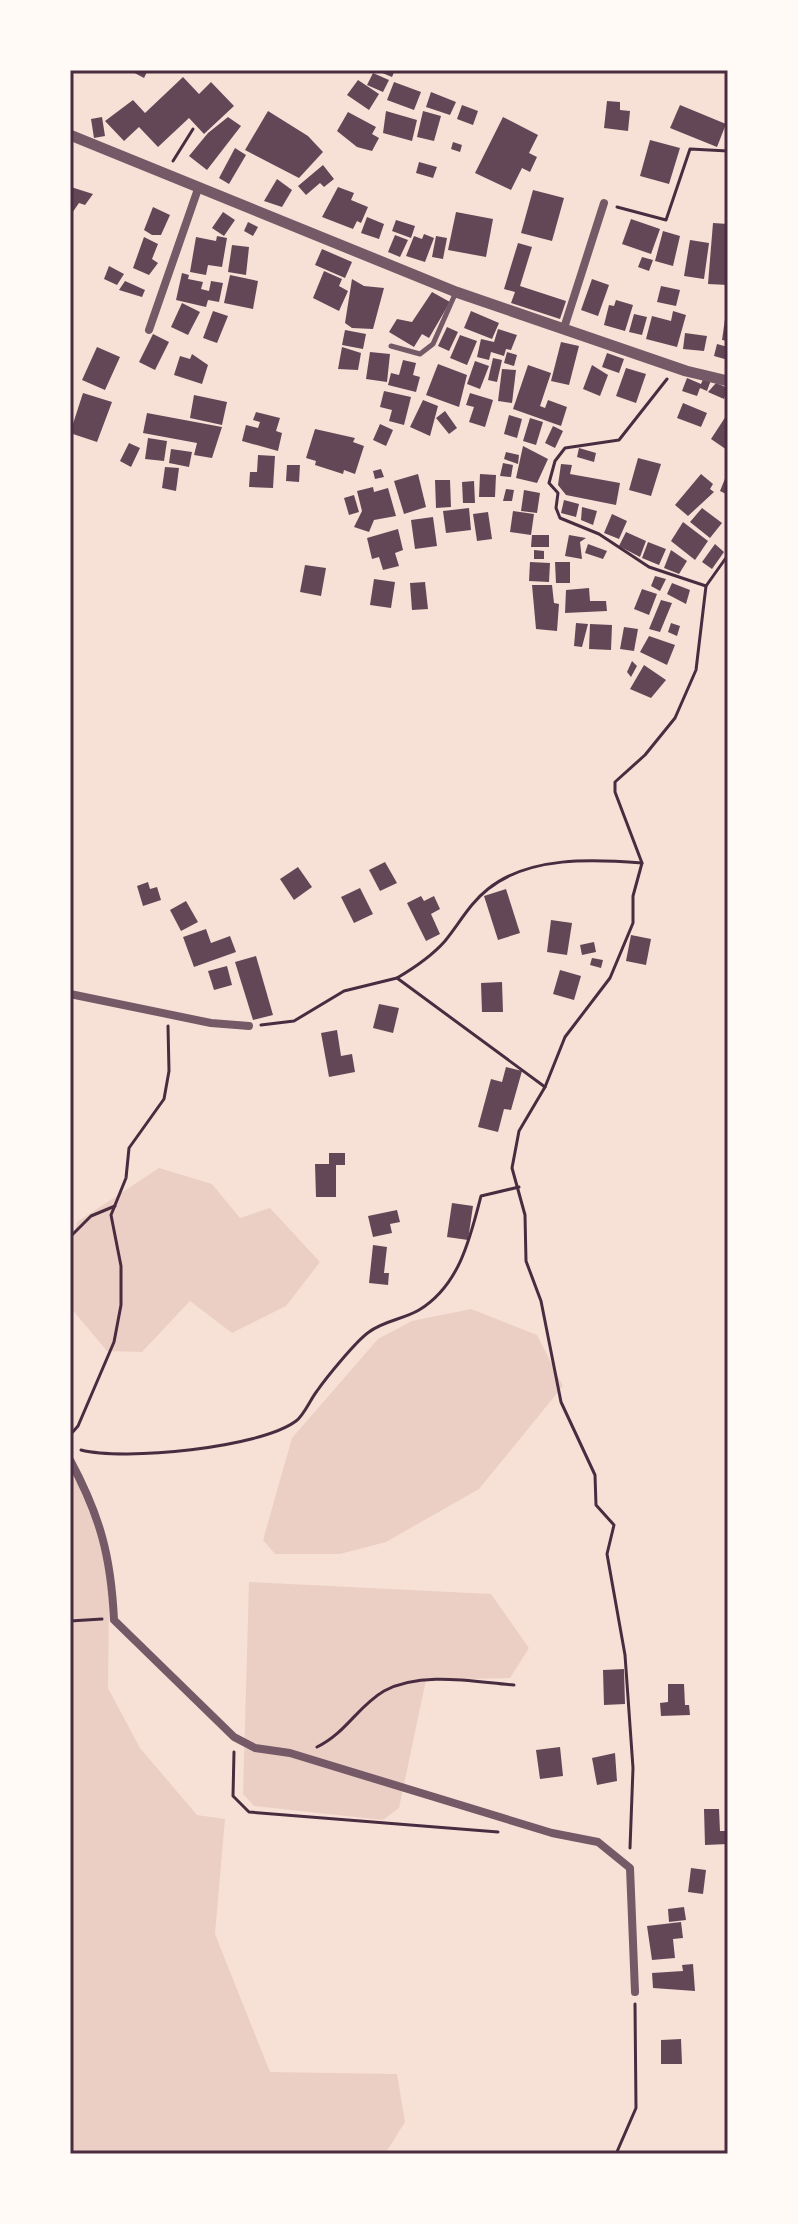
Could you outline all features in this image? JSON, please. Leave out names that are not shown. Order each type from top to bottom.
[{"type":"street","points":[[70,135],[456,292],[670,365],[728,381]]},
{"type":"street","points":[[149,330],[198,189]]},
{"type":"street","points":[[564,328],[604,203]]},
{"type":"street","points":[[70,994],[168,1015],[249,1026]]},
{"type":"street","points":[[70,1460],[101,1524],[112,1573],[114,1620],[234,1737],[255,1748],[290,1753],[552,1833],[598,1842],[630,1868],[635,1992]]},
{"type":"lane","points":[[391,346],[420,354],[433,344],[456,292]]},
{"type":"path","points":[[165,175],[193,129]]},
{"type":"path","points":[[604,203],[666,220],[690,149],[728,151]]},
{"type":"path","points":[[670,365],[668,378],[658,394],[619,440],[565,448],[555,461],[549,483],[558,493],[556,508],[560,518],[599,534],[649,567],[706,586]]},
{"type":"path","points":[[630,1868],[633,1768],[622,1626],[607,1554],[614,1525],[596,1505],[595,1475],[561,1402],[541,1301],[526,1261],[525,1215],[512,1168],[519,1131],[545,1087],[565,1037],[610,978],[633,923],[633,896],[642,863],[615,792],[615,782],[645,755],[675,718],[696,670],[706,586],[728,555]]},
{"type":"path","points":[[249,1026],[294,1021],[344,991],[397,978],[424,961],[445,941],[489,888],[525,871],[585,859],[642,863]]},
{"type":"path","points":[[397,978],[545,1087]]},
{"type":"path","points":[[70,1435],[78,1426],[114,1342],[121,1305],[121,1266],[111,1215],[126,1178],[129,1148],[164,1099],[169,1071],[168,1015]]},
{"type":"path","points":[[70,1447],[132,1456],[228,1444],[270,1433],[297,1421],[318,1389],[369,1332],[416,1311],[441,1295],[469,1243],[481,1196],[519,1187]]},
{"type":"path","points":[[70,1237],[91,1216],[115,1206]]},
{"type":"path","points":[[70,1621],[114,1620]]},
{"type":"path","points":[[290,1753],[319,1746],[342,1732],[385,1691],[414,1682],[453,1680],[514,1685]]},
{"type":"path","points":[[234,1737],[233,1796],[249,1812],[339,1822],[509,1832]]},
{"type":"path","points":[[616,2154],[636,2108],[635,1992]]},
{"type":"shaded area","points":[[159,1168],[212,1184],[240,1218],[270,1208],[320,1262],[286,1306],[232,1333],[190,1301],[142,1352],[107,1351],[70,1307],[70,1249],[77,1222]]},
{"type":"shaded area","points":[[471,1309],[537,1335],[563,1386],[479,1489],[386,1542],[340,1554],[275,1554],[263,1540],[292,1438],[378,1339],[412,1321]]},
{"type":"shaded area","points":[[70,1465],[102,1544],[109,1599],[108,1688],[140,1748],[197,1815],[225,1819],[215,1934],[270,2072],[397,2074],[405,2122],[385,2154],[70,2154]]},
{"type":"shaded area","points":[[249,1582],[491,1594],[529,1648],[510,1678],[426,1680],[399,1808],[383,1820],[254,1806],[243,1794]]},
{"type":"building","points":[[129,70],[148,70],[144,78]]},
{"type":"building","points":[[375,70],[395,70],[392,77]]},
{"type":"building","points":[[373,73],[389,80],[383,92],[367,85]]},
{"type":"building","points":[[183,77],[199,94],[211,82],[234,106],[204,134],[189,118],[158,147],[139,127],[124,141],[105,121],[133,100],[145,113]]},
{"type":"building","points":[[358,80],[379,94],[369,110],[347,95]]},
{"type":"building","points":[[394,82],[421,92],[414,110],[387,100]]},
{"type":"building","points":[[431,92],[456,102],[450,115],[426,107]]},
{"type":"building","points":[[607,101],[620,102],[620,110],[630,111],[628,131],[604,128]]},
{"type":"building","points":[[462,105],[478,111],[473,125],[457,119]]},
{"type":"building","points":[[680,105],[726,124],[717,147],[670,128]]},
{"type":"building","points":[[268,111],[308,136],[323,152],[299,178],[245,150]]},
{"type":"building","points":[[386,111],[417,120],[412,141],[383,133]]},
{"type":"building","points":[[423,111],[441,116],[434,141],[417,137]]},
{"type":"building","points":[[348,112],[376,127],[372,134],[379,138],[372,151],[357,147],[337,131]]},
{"type":"building","points":[[102,117],[105,136],[94,138],[91,119]]},
{"type":"building","points":[[228,117],[241,126],[207,170],[189,156],[208,133]]},
{"type":"building","points":[[503,117],[538,135],[529,153],[537,157],[530,172],[522,168],[511,190],[475,173]]},
{"type":"building","points":[[650,140],[680,148],[669,184],[640,176]]},
{"type":"building","points":[[453,142],[462,145],[460,152],[451,149]]},
{"type":"building","points":[[235,148],[246,155],[229,184],[219,178]]},
{"type":"building","points":[[419,162],[437,167],[433,178],[416,173]]},
{"type":"building","points":[[323,165],[334,179],[324,187],[320,183],[306,195],[298,186]]},
{"type":"building","points":[[277,179],[292,190],[282,207],[264,201]]},
{"type":"building","points":[[71,187],[93,194],[85,205],[79,203],[70,216]]},
{"type":"building","points":[[338,187],[354,193],[351,200],[368,207],[361,223],[357,221],[353,229],[322,217]]},
{"type":"building","points":[[533,190],[564,198],[552,241],[521,233]]},
{"type":"building","points":[[153,207],[170,215],[161,235],[152,235],[144,230]]},
{"type":"building","points":[[223,212],[235,220],[224,236],[212,228]]},
{"type":"building","points":[[456,212],[493,219],[486,257],[448,250]]},
{"type":"building","points":[[367,217],[384,224],[379,239],[361,233]]},
{"type":"building","points":[[631,219],[660,229],[651,254],[622,244]]},
{"type":"building","points":[[396,220],[415,226],[411,238],[392,231]]},
{"type":"building","points":[[248,222],[258,227],[253,236],[244,231]]},
{"type":"building","points":[[713,223],[728,224],[728,285],[708,284]]},
{"type":"building","points":[[663,231],[680,236],[673,266],[655,261]]},
{"type":"building","points":[[424,234],[434,238],[425,262],[406,256],[414,236],[422,239]]},
{"type":"building","points":[[395,235],[408,240],[400,257],[388,252]]},
{"type":"building","points":[[217,236],[227,238],[222,267],[208,265],[206,275],[190,272],[196,237],[216,241]]},
{"type":"building","points":[[436,236],[447,238],[443,259],[432,257]]},
{"type":"building","points":[[144,237],[158,244],[152,259],[158,263],[149,275],[133,268]]},
{"type":"building","points":[[690,240],[709,243],[704,279],[684,276]]},
{"type":"building","points":[[518,243],[532,247],[520,286],[566,301],[560,319],[511,303],[515,292],[504,289]]},
{"type":"building","points":[[232,245],[249,247],[246,275],[228,272]]},
{"type":"building","points":[[322,249],[352,262],[345,278],[315,265]]},
{"type":"building","points":[[642,257],[653,260],[649,271],[638,267]]},
{"type":"building","points":[[109,266],[124,274],[117,285],[104,279]]},
{"type":"building","points":[[324,271],[342,279],[339,286],[348,291],[339,311],[313,298]]},
{"type":"building","points":[[182,273],[189,275],[188,279],[203,282],[201,289],[209,291],[211,281],[223,283],[219,302],[208,300],[206,307],[176,300]]},
{"type":"building","points":[[230,275],[258,281],[253,309],[224,303]]},
{"type":"building","points":[[352,279],[364,286],[384,288],[373,329],[352,328],[345,323]]},
{"type":"building","points":[[592,279],[609,285],[598,316],[581,310]]},
{"type":"building","points":[[125,281],[145,290],[142,297],[119,290]]},
{"type":"building","points":[[661,286],[680,290],[676,306],[657,302]]},
{"type":"building","points":[[432,292],[450,302],[429,338],[422,334],[414,347],[389,332],[397,319],[412,322]]},
{"type":"building","points":[[616,300],[633,305],[625,331],[604,325],[609,305],[614,306]]},
{"type":"building","points":[[182,303],[200,312],[188,335],[171,327]]},
{"type":"building","points":[[213,311],[228,316],[217,343],[203,338]]},
{"type":"building","points":[[471,311],[499,323],[492,339],[464,328]]},
{"type":"building","points":[[673,311],[686,315],[677,347],[646,339],[652,316],[671,321]]},
{"type":"building","points":[[728,312],[728,341],[722,340]]},
{"type":"building","points":[[634,314],[647,317],[642,335],[629,332]]},
{"type":"building","points":[[447,327],[458,332],[449,351],[438,346]]},
{"type":"building","points":[[498,329],[517,335],[511,350],[506,349],[504,356],[491,352],[489,360],[477,357],[481,339],[494,342]]},
{"type":"building","points":[[345,330],[366,334],[363,349],[342,345]]},
{"type":"building","points":[[685,333],[707,336],[704,351],[683,349]]},
{"type":"building","points":[[153,334],[169,342],[155,370],[139,362]]},
{"type":"building","points":[[460,335],[477,341],[467,365],[450,358]]},
{"type":"building","points":[[561,342],[579,346],[569,385],[551,381]]},
{"type":"building","points":[[717,344],[728,347],[728,360],[714,356]]},
{"type":"building","points":[[97,347],[120,357],[105,390],[82,380]]},
{"type":"building","points":[[342,347],[361,353],[358,370],[338,369]]},
{"type":"building","points":[[370,352],[390,354],[387,382],[366,379]]},
{"type":"building","points":[[507,352],[517,355],[514,366],[504,363]]},
{"type":"building","points":[[607,353],[624,359],[619,373],[602,367]]},
{"type":"building","points":[[192,354],[208,365],[202,384],[174,375],[180,356],[190,359]]},
{"type":"building","points":[[493,358],[502,360],[497,382],[488,380]]},
{"type":"building","points":[[403,360],[416,363],[413,375],[420,377],[416,392],[388,385],[391,373],[399,375]]},
{"type":"building","points":[[475,361],[489,366],[480,389],[467,384]]},
{"type":"building","points":[[438,364],[467,375],[459,407],[426,395]]},
{"type":"building","points":[[528,365],[551,373],[540,406],[545,408],[548,400],[567,407],[561,426],[513,409]]},
{"type":"building","points":[[592,365],[608,375],[600,396],[583,389]]},
{"type":"building","points":[[626,368],[646,374],[636,403],[616,396]]},
{"type":"building","points":[[502,369],[516,370],[512,403],[498,401]]},
{"type":"building","points":[[704,377],[711,380],[707,391],[700,388],[697,396],[682,391],[687,378],[701,384]]},
{"type":"building","points":[[716,383],[728,388],[724,399],[708,392]]},
{"type":"building","points":[[384,391],[411,397],[404,425],[389,421],[392,410],[380,407]]},
{"type":"building","points":[[83,393],[112,402],[97,442],[70,433]]},
{"type":"building","points":[[470,393],[493,400],[485,427],[469,422],[474,407],[466,405]]},
{"type":"building","points":[[194,395],[227,402],[222,425],[190,418]]},
{"type":"building","points":[[423,400],[438,406],[430,436],[410,427]]},
{"type":"building","points":[[683,403],[707,413],[701,427],[677,418]]},
{"type":"building","points":[[445,411],[457,428],[449,434],[436,418]]},
{"type":"building","points":[[256,412],[280,418],[276,431],[282,433],[278,451],[242,441],[246,425],[258,428],[260,422],[253,420]]},
{"type":"building","points":[[147,413],[222,427],[212,458],[194,455],[197,443],[143,433]]},
{"type":"building","points":[[509,415],[522,419],[517,438],[504,434]]},
{"type":"building","points":[[728,417],[727,450],[711,439]]},
{"type":"building","points":[[530,418],[543,422],[536,445],[523,441]]},
{"type":"building","points":[[380,424],[393,430],[386,446],[373,440]]},
{"type":"building","points":[[553,426],[563,431],[555,448],[545,443]]},
{"type":"building","points":[[315,429],[355,438],[353,442],[364,446],[355,474],[344,470],[343,474],[315,465],[316,461],[306,458]]},
{"type":"building","points":[[148,438],[167,441],[164,461],[145,459]]},
{"type":"building","points":[[129,443],[140,448],[131,467],[120,461]]},
{"type":"building","points":[[523,446],[548,459],[537,483],[516,478]]},
{"type":"building","points":[[579,448],[596,453],[594,462],[577,457]]},
{"type":"building","points":[[171,449],[192,452],[189,467],[169,463]]},
{"type":"building","points":[[506,452],[519,455],[518,464],[504,459]]},
{"type":"building","points":[[258,455],[275,456],[273,488],[249,487],[250,472],[257,472]]},
{"type":"building","points":[[638,458],[661,464],[651,496],[629,490]]},
{"type":"building","points":[[503,463],[513,465],[511,477],[500,476]]},
{"type":"building","points":[[561,464],[572,465],[570,474],[620,483],[616,505],[566,495],[558,485]]},
{"type":"building","points":[[287,465],[300,465],[299,482],[286,481]]},
{"type":"building","points":[[165,467],[179,468],[176,491],[162,488]]},
{"type":"building","points":[[381,469],[384,477],[375,479],[373,471]]},
{"type":"building","points":[[728,471],[728,495],[720,491]]},
{"type":"building","points":[[418,474],[426,507],[404,514],[394,481]]},
{"type":"building","points":[[480,474],[496,475],[495,497],[479,497]]},
{"type":"building","points":[[701,474],[713,484],[710,489],[714,492],[688,516],[675,505]]},
{"type":"building","points":[[435,480],[450,480],[451,507],[436,508]]},
{"type":"building","points":[[474,481],[475,503],[463,503],[462,482]]},
{"type":"building","points":[[373,487],[374,492],[388,488],[396,516],[374,520],[369,532],[354,527],[362,511],[357,491]]},
{"type":"building","points":[[506,489],[514,490],[512,501],[503,501]]},
{"type":"building","points":[[524,490],[540,493],[537,513],[521,511]]},
{"type":"building","points":[[354,495],[359,512],[349,515],[344,498]]},
{"type":"building","points":[[564,500],[579,504],[576,517],[561,513]]},
{"type":"building","points":[[582,507],[597,511],[593,525],[581,520]]},
{"type":"building","points":[[469,508],[471,530],[446,533],[443,511]]},
{"type":"building","points":[[702,508],[722,523],[710,538],[690,522]]},
{"type":"building","points":[[513,511],[534,514],[531,535],[510,532]]},
{"type":"building","points":[[488,512],[492,539],[477,541],[473,514]]},
{"type":"building","points":[[612,514],[627,521],[619,539],[604,533]]},
{"type":"building","points":[[433,517],[437,546],[415,549],[411,520]]},
{"type":"building","points":[[683,522],[708,541],[695,560],[671,541]]},
{"type":"building","points":[[398,529],[403,550],[395,553],[399,566],[383,570],[379,557],[372,559],[367,538]]},
{"type":"building","points":[[626,532],[646,541],[640,557],[619,546]]},
{"type":"building","points":[[532,535],[549,535],[549,547],[531,547]]},
{"type":"building","points":[[569,535],[586,538],[580,542],[582,559],[565,556]]},
{"type":"building","points":[[648,542],[666,549],[659,565],[642,558]]},
{"type":"building","points":[[588,544],[607,551],[603,559],[585,553]]},
{"type":"building","points":[[715,544],[724,552],[712,569],[702,562]]},
{"type":"building","points":[[534,550],[544,551],[544,559],[534,559]]},
{"type":"building","points":[[671,550],[687,561],[679,574],[664,568]]},
{"type":"building","points":[[530,562],[550,563],[549,582],[529,581]]},
{"type":"building","points":[[555,562],[570,562],[570,583],[556,583]]},
{"type":"building","points":[[305,565],[326,568],[321,596],[300,592]]},
{"type":"building","points":[[655,576],[666,579],[660,591],[651,586]]},
{"type":"building","points":[[374,579],[395,582],[391,608],[370,605]]},
{"type":"building","points":[[425,582],[428,609],[412,610],[410,583]]},
{"type":"building","points":[[672,583],[690,590],[686,604],[667,594]]},
{"type":"building","points":[[532,585],[552,585],[554,603],[559,604],[557,631],[536,629]]},
{"type":"building","points":[[589,588],[590,601],[606,601],[607,611],[565,613],[566,590]]},
{"type":"building","points":[[642,589],[657,594],[649,615],[634,609]]},
{"type":"building","points":[[661,600],[672,603],[660,632],[649,629]]},
{"type":"building","points":[[576,623],[588,624],[582,647],[574,646]]},
{"type":"building","points":[[671,623],[680,626],[677,636],[668,632]]},
{"type":"building","points":[[590,624],[612,625],[611,650],[589,649]]},
{"type":"building","points":[[624,627],[638,629],[634,651],[620,649]]},
{"type":"building","points":[[649,636],[675,645],[667,665],[640,652]]},
{"type":"building","points":[[632,661],[637,666],[631,677],[627,672]]},
{"type":"building","points":[[644,665],[666,680],[651,698],[630,689]]},
{"type":"building","points":[[385,862],[397,883],[380,891],[369,870]]},
{"type":"building","points":[[298,867],[312,887],[294,900],[280,879]]},
{"type":"building","points":[[148,882],[150,889],[157,887],[161,900],[143,906],[137,886]]},
{"type":"building","points":[[360,888],[373,914],[354,923],[341,897]]},
{"type":"building","points":[[506,889],[520,933],[498,940],[484,896]]},
{"type":"building","points":[[421,896],[424,901],[434,896],[440,909],[431,914],[440,934],[426,941],[407,903]]},
{"type":"building","points":[[186,901],[198,922],[181,931],[170,910]]},
{"type":"building","points":[[551,920],[572,923],[567,955],[547,952]]},
{"type":"building","points":[[206,929],[211,943],[230,936],[236,952],[194,967],[183,937]]},
{"type":"building","points":[[631,935],[651,939],[646,965],[626,961]]},
{"type":"building","points":[[594,942],[596,952],[582,955],[580,945]]},
{"type":"building","points":[[256,956],[273,1015],[253,1020],[235,962]]},
{"type":"building","points":[[592,958],[603,960],[601,968],[590,965]]},
{"type":"building","points":[[227,966],[232,985],[214,990],[208,971]]},
{"type":"building","points":[[560,970],[581,976],[574,1000],[553,994]]},
{"type":"building","points":[[502,982],[503,1012],[482,1012],[481,983]]},
{"type":"building","points":[[379,1004],[399,1008],[393,1033],[373,1028]]},
{"type":"building","points":[[337,1030],[341,1056],[352,1054],[355,1072],[329,1077],[321,1033]]},
{"type":"building","points":[[506,1067],[522,1071],[511,1110],[504,1109],[498,1132],[478,1127],[491,1079],[502,1082]]},
{"type":"building","points":[[329,1153],[345,1153],[345,1165],[336,1165],[336,1197],[316,1197],[315,1164],[329,1164]]},
{"type":"building","points":[[452,1203],[473,1206],[468,1240],[447,1237]]},
{"type":"building","points":[[397,1210],[400,1222],[390,1224],[392,1233],[373,1237],[368,1216]]},
{"type":"building","points":[[373,1245],[387,1247],[384,1273],[389,1273],[388,1285],[369,1283]]},
{"type":"building","points":[[624,1669],[625,1704],[604,1705],[603,1670]]},
{"type":"building","points":[[668,1684],[684,1684],[685,1705],[689,1705],[690,1715],[661,1716],[660,1703],[668,1702]]},
{"type":"building","points":[[560,1747],[563,1776],[540,1779],[536,1750]]},
{"type":"building","points":[[615,1753],[617,1781],[597,1785],[592,1758]]},
{"type":"building","points":[[704,1809],[719,1809],[720,1831],[728,1831],[728,1844],[705,1845]]},
{"type":"building","points":[[691,1868],[706,1870],[703,1894],[688,1892]]},
{"type":"building","points":[[684,1907],[686,1920],[669,1922],[668,1909]]},
{"type":"building","points":[[681,1922],[683,1938],[673,1939],[675,1958],[652,1960],[647,1926]]},
{"type":"building","points":[[693,1964],[695,1991],[653,1988],[652,1973],[683,1971],[682,1965]]},
{"type":"building","points":[[681,2039],[682,2064],[661,2064],[661,2040]]}]
